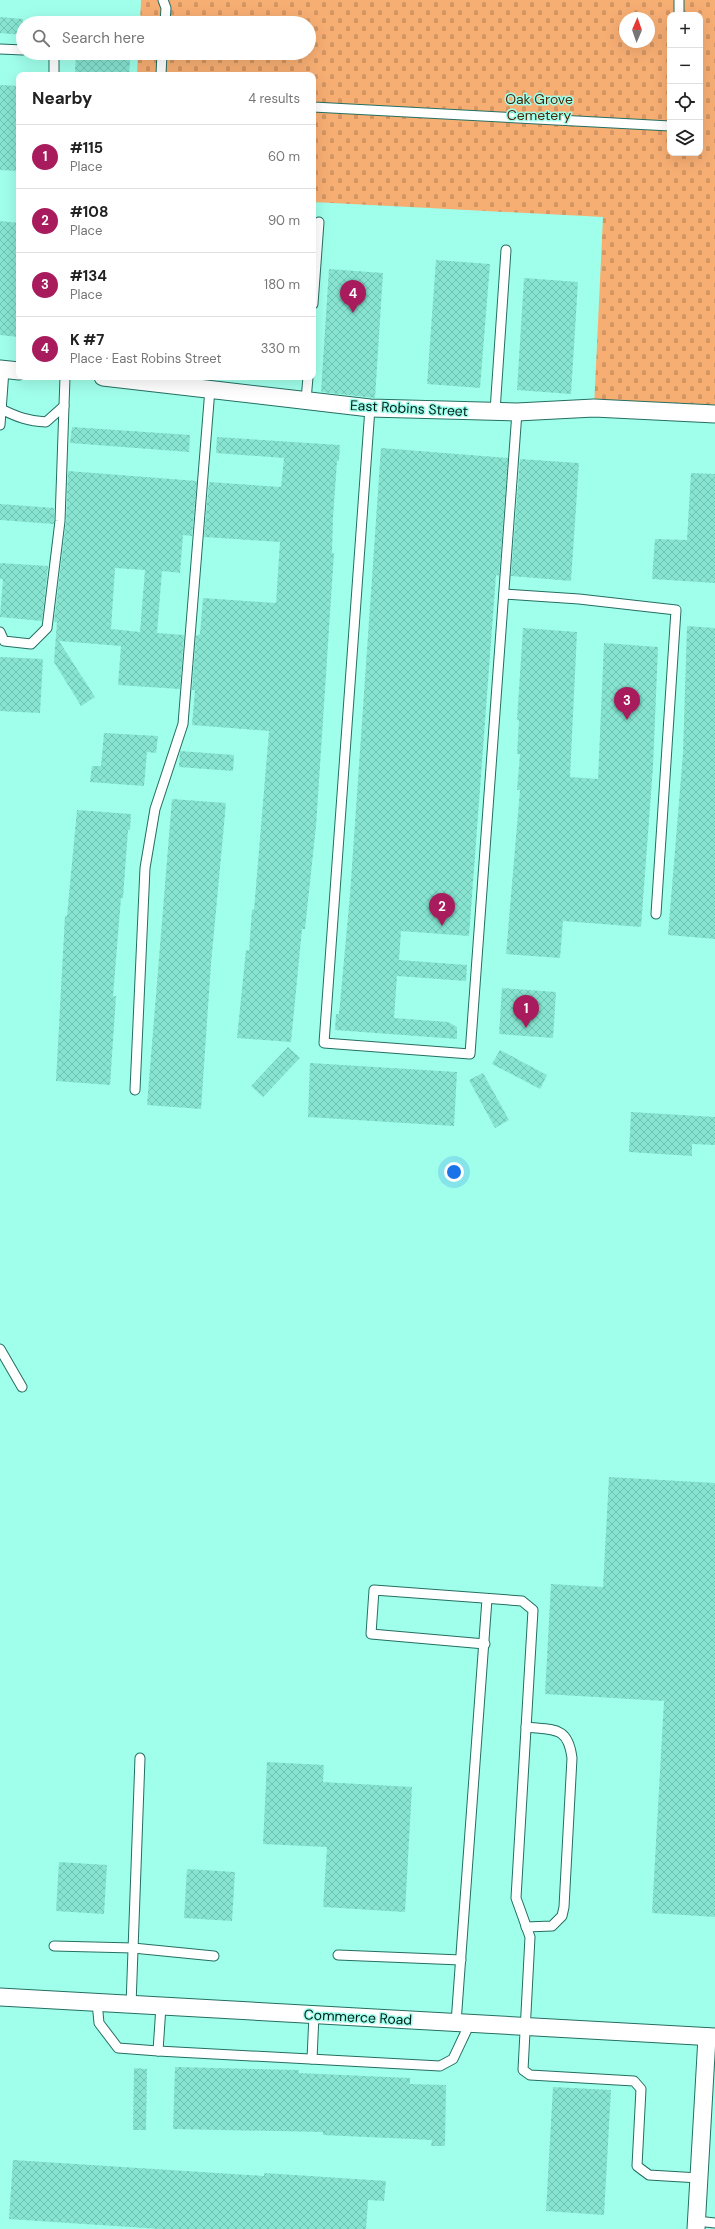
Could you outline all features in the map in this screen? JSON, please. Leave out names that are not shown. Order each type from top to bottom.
[{"type":"street","name":"East Robins Street","points":[[130,380],[370,408],[495,412],[594,408],[715,414]]},
{"type":"street","name":"Commerce Road","points":[[0,1997],[711,2037]]},
{"type":"street","points":[[696,2225],[711,2037]]},
{"type":"lane","points":[[163,0],[166,8],[165,16]]},
{"type":"lane","points":[[679,12],[680,0]]},
{"type":"lane","points":[[0,49],[16,50]]},
{"type":"lane","points":[[54,60],[54,72]]},
{"type":"lane","points":[[161,72],[162,60]]},
{"type":"lane","points":[[316,108],[667,126]]},
{"type":"lane","points":[[316,263],[319,222]]},
{"type":"lane","points":[[495,412],[506,250]]},
{"type":"lane","points":[[0,425],[1,409],[8,370]]},
{"type":"lane","points":[[0,632],[4,642],[31,644],[47,628],[60,521],[65,380]]},
{"type":"lane","points":[[306,400],[308,380]]},
{"type":"lane","points":[[135,1090],[145,868],[154,809],[183,724],[210,389]]},
{"type":"lane","points":[[1,409],[16,417],[29,421],[46,422],[64,406]]},
{"type":"lane","points":[[370,408],[324,1043],[470,1054],[517,412]]},
{"type":"lane","points":[[504,594],[579,599],[676,610],[656,914]]},
{"type":"lane","points":[[0,1349],[22,1387]]},
{"type":"lane","points":[[485,1644],[371,1634],[374,1590],[522,1601],[533,1610],[516,1898],[530,1937],[523,2070],[530,2075],[634,2081],[641,2089],[637,2166],[649,2174],[699,2178]]},
{"type":"lane","points":[[97,2002],[98,2024],[118,2048],[440,2066],[453,2059],[463,2023],[461,1960],[485,1644],[487,1598]]},
{"type":"lane","points":[[526,1727],[555,1730],[565,1734],[570,1746],[572,1758],[564,1907],[562,1916],[552,1926],[526,1927]]},
{"type":"lane","points":[[131,2004],[140,1758]]},
{"type":"lane","points":[[54,1946],[133,1948],[214,1956]]},
{"type":"lane","points":[[338,1955],[461,1960]]},
{"type":"lane","points":[[158,2051],[161,2006]]},
{"type":"lane","points":[[312,2059],[314,2015]]},
{"type":"lane","points":[[696,2225],[715,2223]]},
{"type":"green space","name":"Oak Grove Cemetery","points":[[141,0],[715,0],[715,414],[594,408],[603,217],[316,202],[316,72],[137,72],[138,60],[316,60],[316,16],[140,16]]},
{"type":"building","points":[[0,17],[16,18],[16,34],[0,33]]},
{"type":"building","points":[[76,60],[130,60],[129,72],[75,72]]},
{"type":"building","points":[[0,85],[16,86],[16,171],[0,170]]},
{"type":"building","points":[[0,221],[16,223],[16,337],[0,335]]},
{"type":"building","points":[[436,260],[490,264],[480,388],[427,384]]},
{"type":"building","points":[[329,269],[383,273],[375,398],[321,392]]},
{"type":"building","points":[[524,278],[578,282],[571,394],[517,390]]},
{"type":"building","points":[[72,427],[190,435],[189,452],[70,443]]},
{"type":"building","points":[[217,437],[340,445],[339,461],[337,461],[333,518],[332,553],[334,553],[316,826],[305,929],[302,929],[291,1042],[237,1038],[246,950],[249,951],[252,909],[254,910],[269,731],[192,725],[195,690],[192,690],[196,636],[200,634],[203,598],[276,603],[280,542],[204,537],[209,482],[281,487],[284,458],[216,453]]},
{"type":"building","points":[[381,448],[508,458],[499,576],[496,575],[469,936],[401,931],[399,960],[467,965],[466,981],[397,976],[394,1018],[448,1022],[457,1027],[457,1039],[335,1030],[336,1014],[339,1014],[350,895]]},
{"type":"building","points":[[520,459],[579,463],[571,581],[511,576]]},
{"type":"building","points":[[68,471],[197,481],[192,536],[183,535],[180,573],[162,571],[157,633],[184,635],[180,689],[118,685],[121,646],[59,641],[95,697],[81,706],[54,662],[57,622],[54,622],[66,522]],"holes":[[[115,568],[145,570],[140,632],[111,629]]]},
{"type":"building","points":[[691,473],[715,474],[715,583],[652,579],[655,539],[687,540]]},
{"type":"building","points":[[0,504],[54,508],[54,524],[0,520]]},
{"type":"building","points":[[0,563],[48,566],[42,621],[0,617],[3,579],[0,579]]},
{"type":"building","points":[[687,626],[715,628],[715,939],[668,935],[683,753]]},
{"type":"building","points":[[523,628],[577,632],[570,777],[598,779],[604,643],[658,647],[653,767],[641,927],[563,921],[560,958],[506,954],[520,790],[517,790],[520,754],[517,754],[519,720],[517,720]]},
{"type":"building","points":[[0,657],[43,659],[40,713],[0,711]]},
{"type":"building","points":[[104,733],[158,736],[156,753],[147,752],[144,786],[90,782],[92,766],[101,766]]},
{"type":"building","points":[[180,751],[234,755],[233,771],[179,767]]},
{"type":"building","points":[[172,799],[226,803],[211,964],[201,1109],[147,1105]]},
{"type":"building","points":[[77,810],[131,814],[130,830],[128,830],[123,898],[121,898],[113,996],[116,996],[110,1085],[56,1081],[65,916],[67,916]]},
{"type":"building","points":[[502,988],[556,992],[553,1038],[499,1034]]},
{"type":"building","points":[[288,1047],[300,1058],[263,1097],[251,1086]]},
{"type":"building","points":[[500,1050],[547,1075],[540,1089],[492,1064]]},
{"type":"building","points":[[310,1063],[457,1072],[454,1126],[308,1117]]},
{"type":"building","points":[[483,1073],[509,1120],[495,1128],[469,1080]]},
{"type":"building","points":[[631,1112],[715,1117],[715,1145],[692,1144],[692,1156],[629,1152]]},
{"type":"building","points":[[609,1477],[715,1483],[715,1917],[652,1913],[664,1701],[545,1694],[551,1584],[603,1587]]},
{"type":"building","points":[[267,1762],[324,1765],[323,1782],[412,1787],[405,1912],[323,1907],[327,1847],[263,1844]]},
{"type":"building","points":[[59,1862],[107,1865],[104,1914],[56,1911]]},
{"type":"building","points":[[187,1869],[235,1872],[232,1921],[184,1918]]},
{"type":"building","points":[[175,2067],[299,2070],[299,2073],[410,2078],[410,2084],[446,2085],[445,2146],[431,2146],[432,2140],[323,2135],[323,2132],[173,2129]]},
{"type":"building","points":[[134,2068],[147,2069],[146,2130],[133,2130]]},
{"type":"building","points":[[553,2087],[611,2090],[604,2215],[546,2211]]},
{"type":"building","points":[[13,2160],[264,2176],[264,2173],[386,2181],[384,2201],[368,2200],[366,2229],[160,2229],[9,2219]]},
{"type":"place","name":"K #7","points":[[353,313]]},
{"type":"place","name":"#134","points":[[627,720]]},
{"type":"place","name":"#108","points":[[442,926]]},
{"type":"place","name":"#115","points":[[526,1028]]}]
